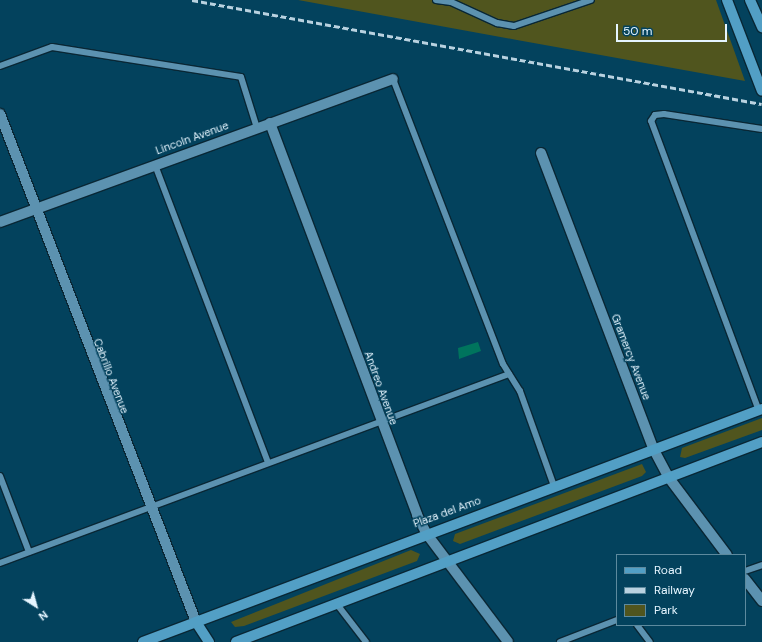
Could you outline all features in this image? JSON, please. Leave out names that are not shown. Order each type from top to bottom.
[{"type":"main road","points":[[727,0],[762,91]]},
{"type":"main road","points":[[750,0],[758,10],[762,27]]},
{"type":"main road","name":"Plaza del Amo","points":[[143,642],[426,533],[760,410]]},
{"type":"main road","points":[[236,642],[762,442]]},
{"type":"main road","name":"Cabrillo Avenue","points":[[196,622],[209,642]]},
{"type":"street","name":"Lincoln Avenue","points":[[0,222],[393,79]]},
{"type":"street","name":"Cabrillo Avenue","points":[[0,114],[149,506],[196,622]]},
{"type":"street","name":"Andreo Avenue","points":[[270,123],[381,422],[426,533],[508,642]]},
{"type":"street","name":"Gramercy Avenue","points":[[541,153],[654,450],[669,478],[726,554]]},
{"type":"street","points":[[746,580],[762,601]]},
{"type":"lane","points":[[436,0],[451,2],[497,23],[514,26],[591,0]]},
{"type":"lane","points":[[0,66],[52,47],[240,77],[256,128]]},
{"type":"lane","points":[[393,79],[509,374],[520,391],[554,486]]},
{"type":"lane","points":[[760,410],[651,121],[655,115],[664,114],[762,129]]},
{"type":"lane","points":[[155,165],[268,462]]},
{"type":"lane","points":[[0,563],[149,506],[509,374]]},
{"type":"lane","points":[[0,476],[29,552]]},
{"type":"lane","points":[[746,572],[762,565]]},
{"type":"lane","points":[[336,603],[366,642]]},
{"type":"lane","points":[[560,642],[616,620]]},
{"type":"lane","points":[[638,626],[650,642]]},
{"type":"green space","points":[[298,0],[716,0],[745,81],[517,40]]},
{"type":"green space","points":[[762,418],[762,430],[685,458],[680,457],[682,448]]},
{"type":"green space","points":[[642,464],[646,472],[642,476],[460,544],[453,541],[455,534]]},
{"type":"green space","points":[[411,550],[420,554],[417,561],[244,626],[235,627],[231,622]]},
{"type":"shaded area","points":[[478,342],[481,351],[459,359],[458,348]]},
{"type":"railway","points":[[192,0],[762,104]]}]
